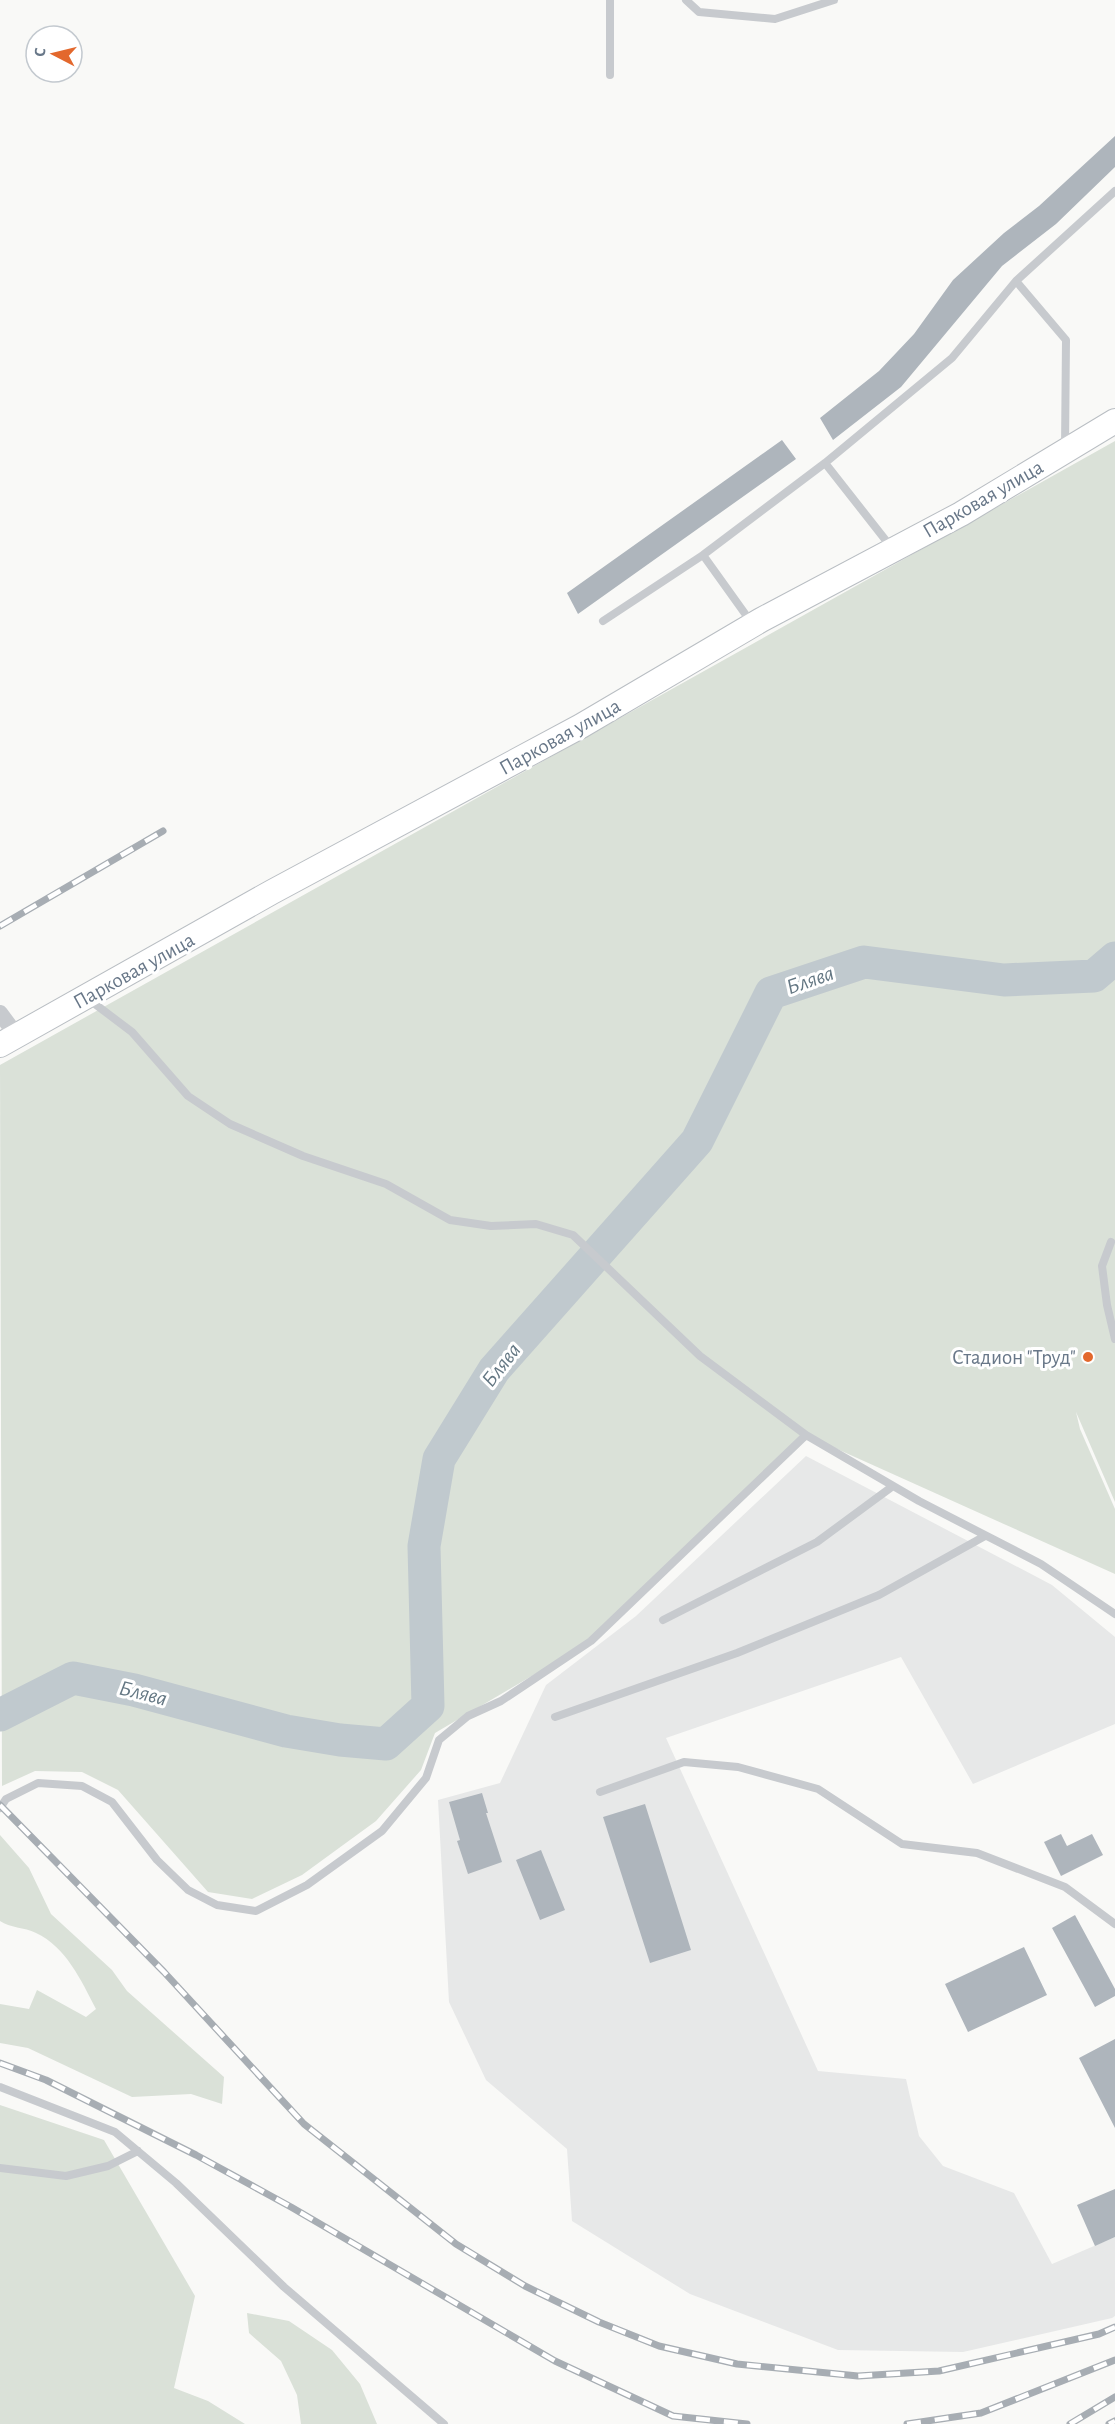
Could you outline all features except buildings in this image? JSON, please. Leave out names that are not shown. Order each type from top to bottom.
[{"type":"street","name":"Парковая улица","points":[[8,1040],[87,998],[272,892],[581,726],[753,625],[961,514],[1115,421]]},
{"type":"street","points":[[0,1013],[8,1040]]},
{"type":"lane","points":[[610,0],[610,75]]},
{"type":"lane","points":[[686,0],[699,12],[775,19],[834,0]]},
{"type":"lane","points":[[603,621],[703,555],[825,463],[952,358],[1016,281],[1115,191]]},
{"type":"lane","points":[[1016,281],[1066,340],[1065,452]]},
{"type":"lane","points":[[825,463],[893,550]]},
{"type":"lane","points":[[703,555],[753,625]]},
{"type":"lane","points":[[87,998],[132,1032],[188,1096],[230,1124],[303,1156],[386,1184],[450,1220],[492,1226],[536,1224],[573,1235],[700,1356],[806,1435],[893,1486],[1041,1564],[1115,1614]]},
{"type":"lane","points":[[1111,1242],[1102,1266],[1107,1305],[1115,1339]]},
{"type":"lane","points":[[0,1808],[6,1799],[38,1783],[82,1786],[112,1802],[157,1860],[188,1890],[217,1905],[256,1911],[307,1886],[382,1831],[426,1778],[439,1740],[468,1716],[501,1701],[591,1641],[806,1435]]},
{"type":"lane","points":[[663,1620],[817,1542],[893,1486]]},
{"type":"lane","points":[[555,1717],[736,1653],[879,1595],[985,1536]]},
{"type":"lane","points":[[600,1792],[684,1762],[738,1767],[818,1789],[902,1844],[977,1854],[1065,1887],[1115,1924]]},
{"type":"lane","points":[[0,2087],[115,2132],[176,2183],[284,2287],[444,2424]]},
{"type":"lane","points":[[0,2168],[66,2176],[108,2166],[138,2151]]},
{"type":"shaded area","points":[[1115,441],[1115,1502],[1076,1412],[1080,1429],[1115,1509],[1115,1574],[806,1435],[591,1641],[435,1733],[421,1770],[376,1821],[302,1875],[252,1899],[208,1892],[118,1790],[82,1772],[35,1771],[2,1786],[0,1065]]},
{"type":"shaded area","points":[[806,1456],[1052,1585],[1115,1637],[1115,1724],[973,1784],[901,1657],[666,1738],[818,2071],[906,2079],[919,2136],[943,2166],[1014,2193],[1052,2264],[1115,2237],[1115,2316],[1112,2318],[963,2352],[838,2350],[690,2294],[572,2221],[567,2149],[486,2080],[449,2002],[438,1800],[500,1783],[546,1685],[636,1616]]},
{"type":"shaded area","points":[[0,1835],[29,1868],[51,1914],[112,1970],[127,1991],[224,2077],[222,2104],[191,2094],[132,2097],[28,2048],[0,2043],[0,2004],[29,2009],[37,1990],[86,2017],[96,2009],[72,1965],[56,1947],[36,1933],[0,1921]]},
{"type":"shaded area","points":[[0,2105],[104,2140],[195,2296],[174,2388],[208,2401],[245,2424],[0,2424]]},
{"type":"shaded area","points":[[247,2313],[289,2321],[332,2350],[360,2384],[377,2424],[301,2424],[297,2395],[281,2361],[249,2333]]},
{"type":"waterway","name":"Блява","points":[[0,1715],[73,1678],[134,1690],[286,1731],[340,1740],[386,1744],[428,1706],[424,1546],[439,1459],[494,1370],[697,1141],[771,993],[864,962],[1004,980],[1094,976],[1115,958]]},
{"type":"railway","points":[[0,926],[163,831]]},
{"type":"railway","points":[[0,1805],[164,1972],[304,2124],[456,2244],[525,2286],[599,2322],[659,2346],[737,2364],[858,2376],[939,2371],[1099,2334],[1115,2327]]},
{"type":"railway","points":[[0,2063],[46,2080],[196,2155],[291,2207],[555,2361],[673,2416],[747,2424]]},
{"type":"railway","points":[[907,2424],[981,2413],[1115,2360]]},
{"type":"railway","points":[[1070,2424],[1115,2397]]},
{"type":"railway","points":[[1109,2424],[1115,2421]]},
{"type":"place","name":"Стадион \"Труд\"","points":[[1088,1357]]}]
